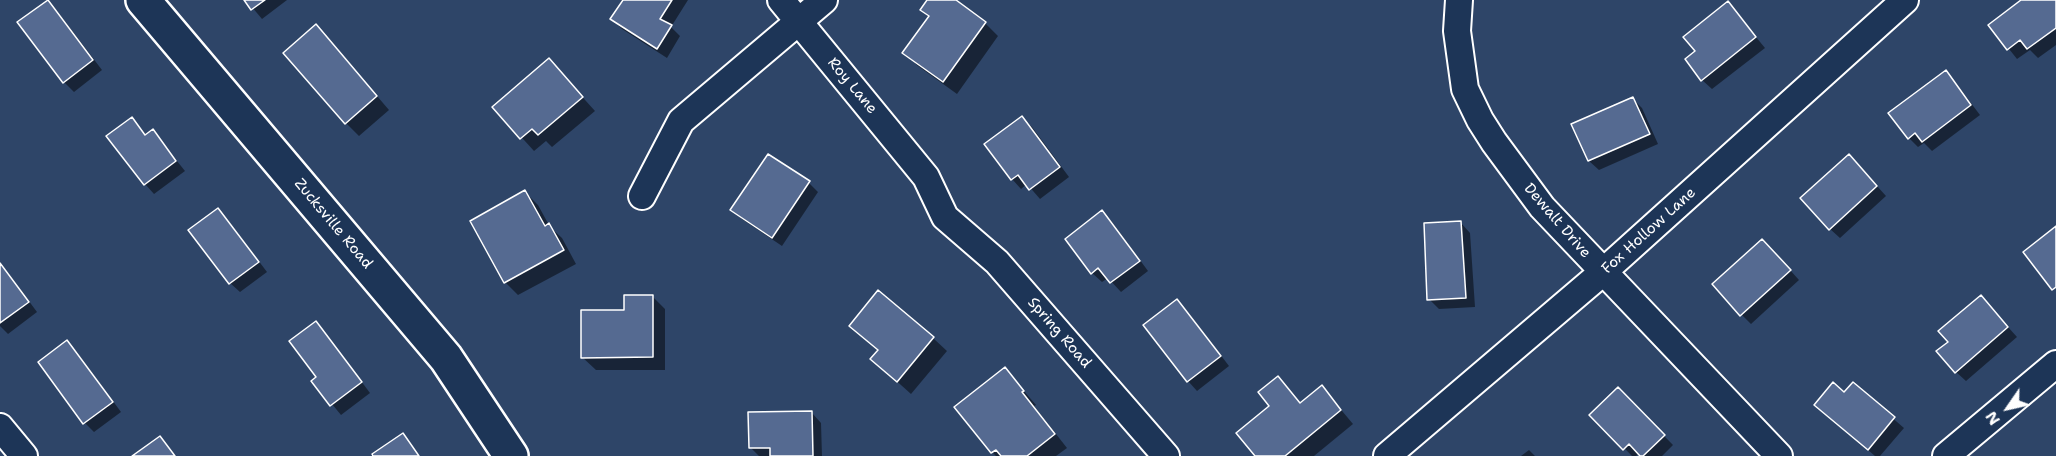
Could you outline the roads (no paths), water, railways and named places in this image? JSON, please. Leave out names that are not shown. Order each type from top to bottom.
[{"type":"street","name":"Zucksville Road","points":[[143,0],[446,358],[512,456]]},
{"type":"street","name":"Roy Lane","points":[[781,0],[926,177],[945,217]]},
{"type":"street","points":[[642,196],[681,122],[824,0]]},
{"type":"street","name":"Dewalt Drive","points":[[1459,0],[1457,31],[1465,89],[1480,120],[1542,207],[1779,456]]},
{"type":"street","name":"Fox Hollow Lane","points":[[1387,456],[1603,272],[1905,0]]},
{"type":"street","name":"Spring Road","points":[[945,217],[997,262],[1166,456]]},
{"type":"street","points":[[1946,456],[2056,364]]},
{"type":"street","points":[[0,427],[24,456]]}]
